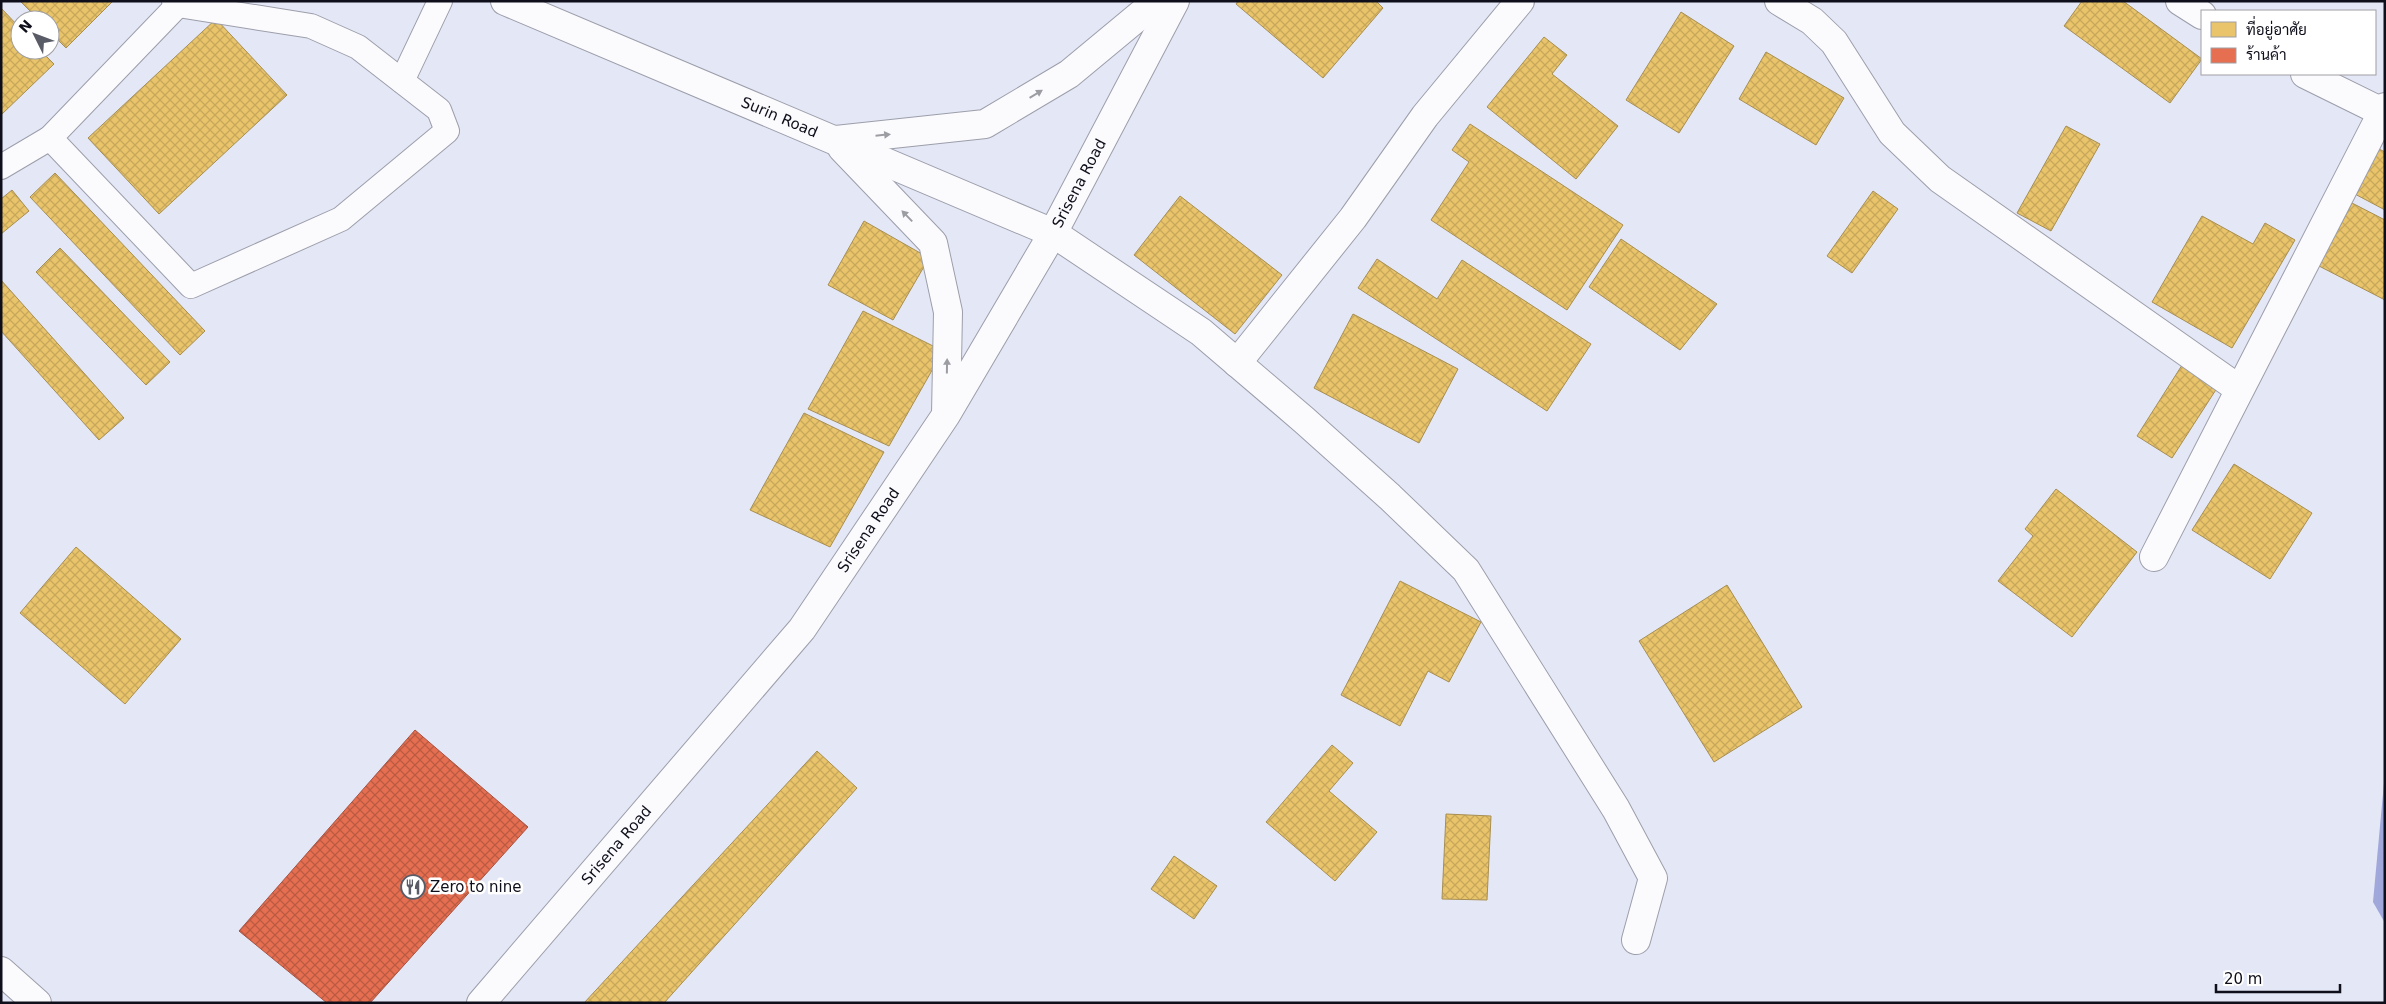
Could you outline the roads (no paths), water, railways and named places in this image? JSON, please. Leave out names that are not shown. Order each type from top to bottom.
[{"type":"street","name":"Surin Road","points":[[505,1],[1053,232],[1201,332],[1390,497],[1466,570],[1616,809],[1653,878],[1636,940]]},
{"type":"street","points":[[834,140],[985,124],[1069,74],[1156,1]]},
{"type":"street","name":"Srisena Road","points":[[481,1003],[802,629],[946,415],[1053,232],[1175,1]]},
{"type":"street","points":[[1237,363],[1353,218],[1425,116],[1520,1]]},
{"type":"street","points":[[1778,1],[1812,20],[1834,42],[1892,133],[1940,179],[2239,389]]},
{"type":"street","points":[[2180,1],[2201,14]]},
{"type":"street","points":[[2154,557],[2384,109],[2307,75]]},
{"type":"street","points":[[834,140],[933,243],[948,312],[946,415]]},
{"type":"street","points":[[1,971],[37,1003]]},
{"type":"lane","points":[[402,81],[440,1]]},
{"type":"lane","points":[[1,167],[50,138],[176,3],[311,26],[358,47],[439,110],[447,131],[341,219],[191,286],[50,138]]},
{"type":"water","points":[[2385,772],[2385,923],[2373,902]]},
{"type":"place","name":"Zero to nine","points":[[413,887]]}]
